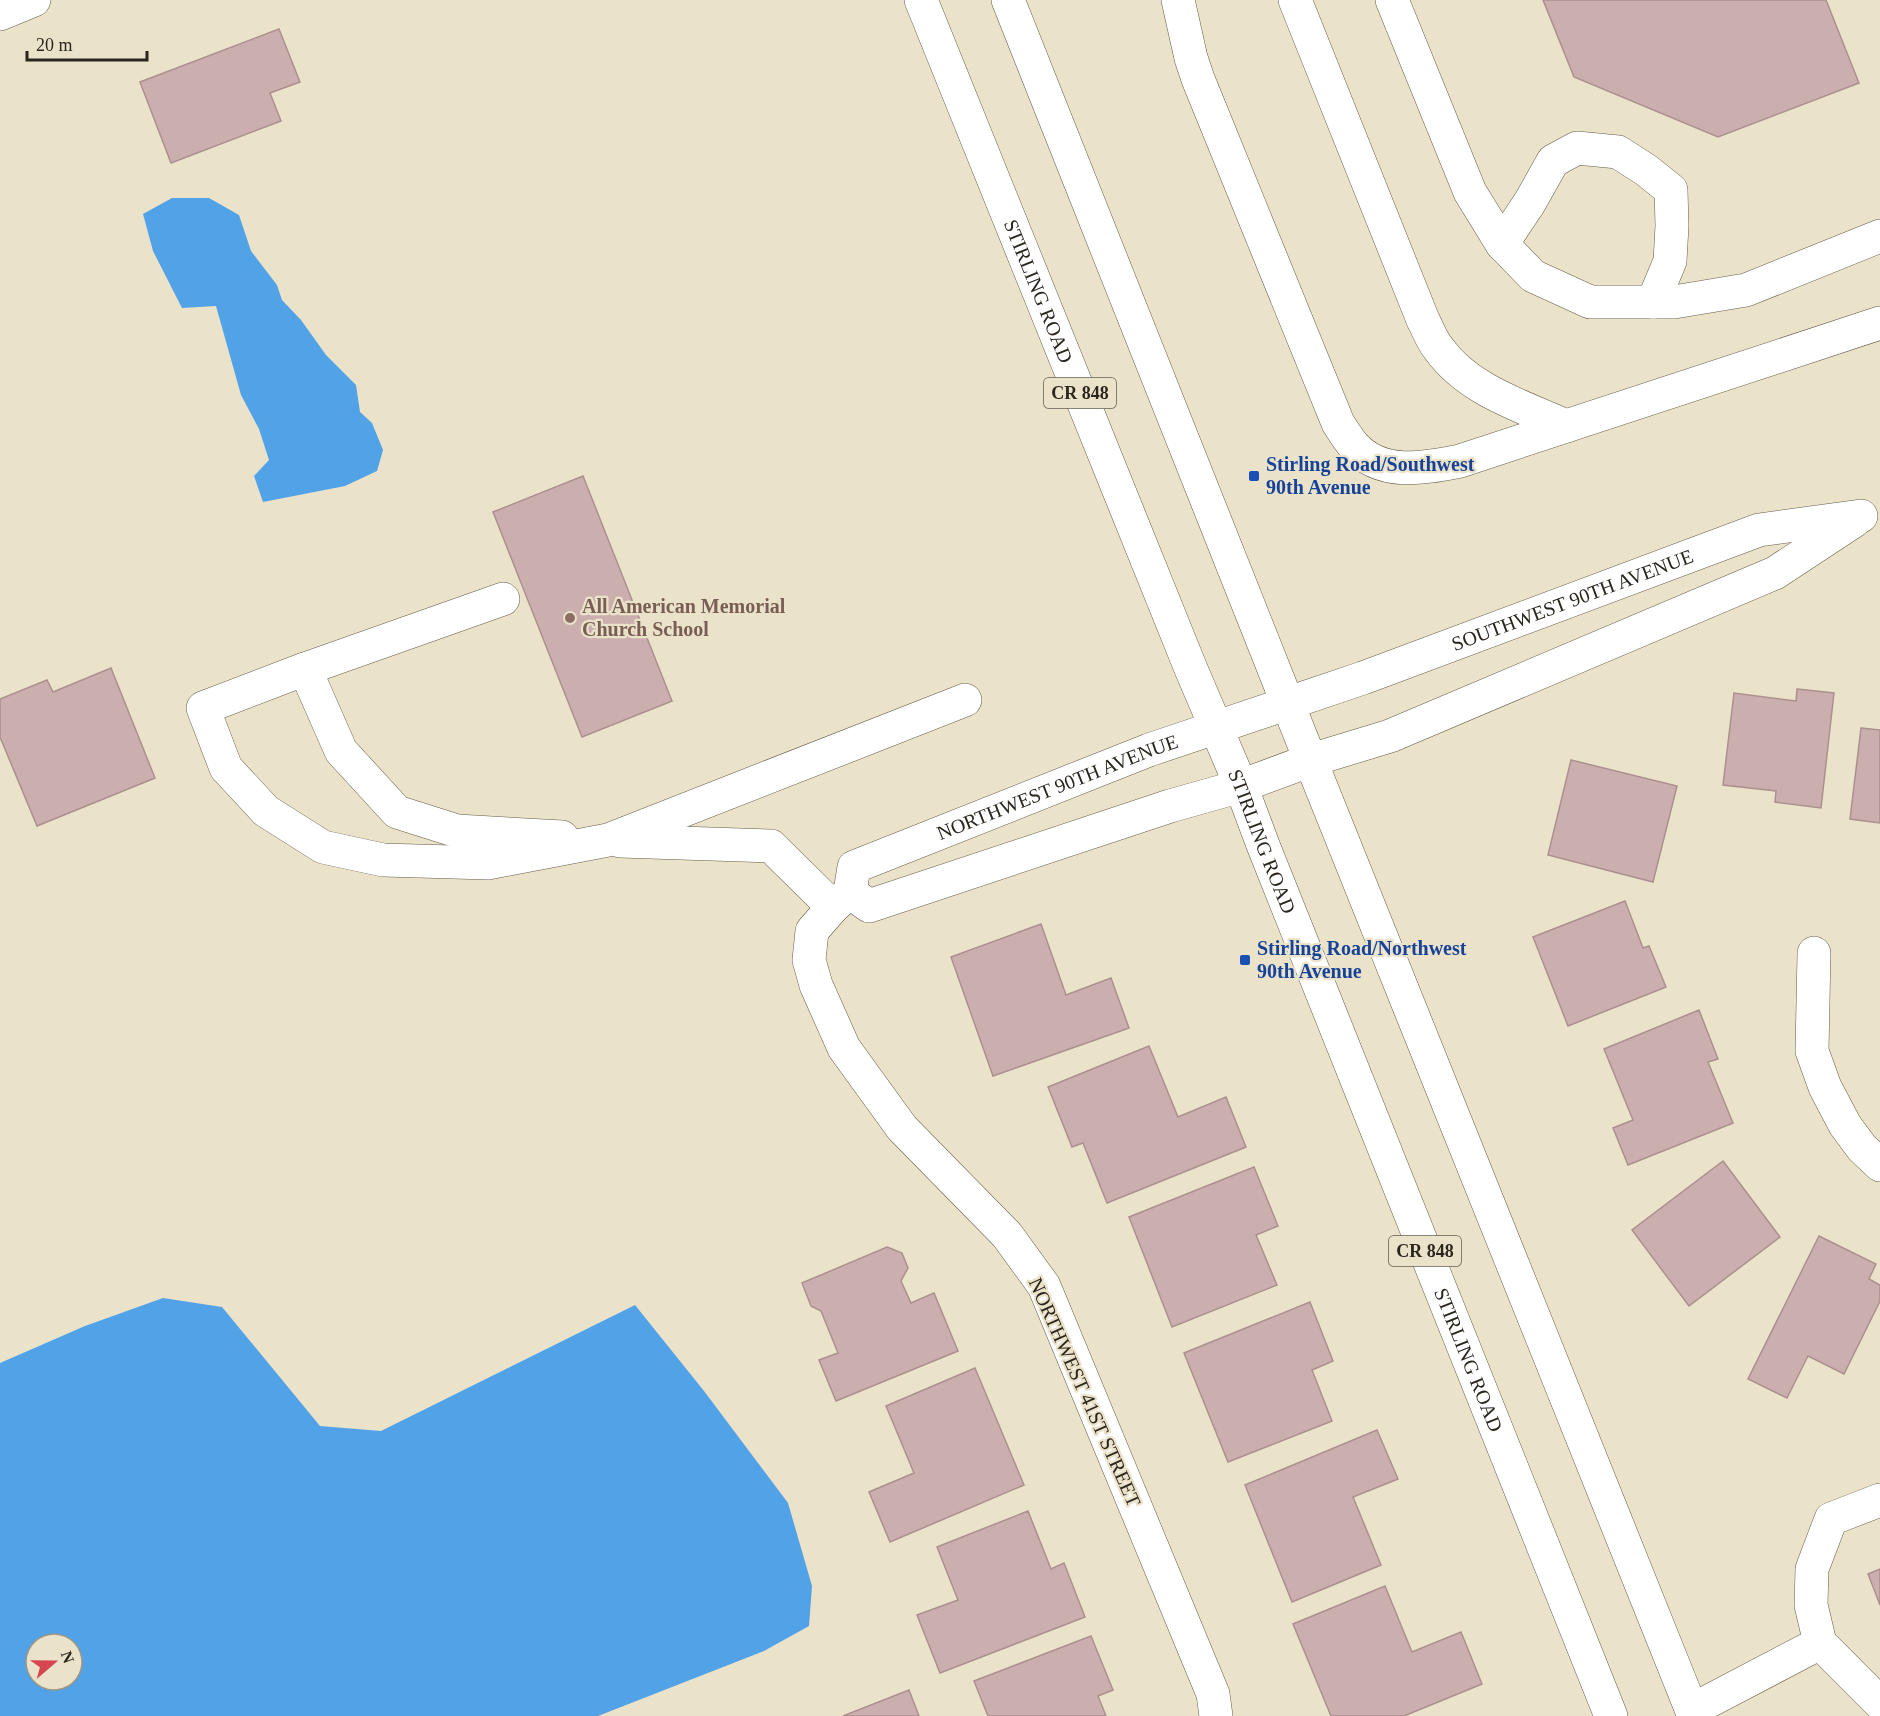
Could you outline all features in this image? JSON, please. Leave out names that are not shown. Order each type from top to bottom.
[{"type":"main road","points":[[0,14],[34,0]]},
{"type":"main road","name":"STIRLING ROAD","points":[[921,0],[1241,786],[1611,1716]]},
{"type":"main road","points":[[1008,0],[1693,1713],[1820,1643]]},
{"type":"main road","points":[[1178,0],[1198,79],[1338,423],[1354,447],[1369,459],[1382,465],[1406,469],[1460,461],[1880,323]]},
{"type":"main road","points":[[1295,0],[1419,309],[1438,349],[1457,369],[1489,392],[1566,426]]},
{"type":"main road","points":[[1392,0],[1470,192],[1502,244],[1533,276],[1590,302],[1674,302],[1746,290],[1880,236]]},
{"type":"main road","points":[[1502,244],[1530,202],[1553,160],[1577,148],[1618,152],[1671,190],[1670,261],[1653,302]]},
{"type":"main road","name":"SOUTHWEST 90TH AVENUE","points":[[1287,702],[1363,678],[1759,530],[1870,513]]},
{"type":"main road","name":"SOUTHWEST 90TH AVENUE","points":[[1311,760],[1390,736],[1775,573],[1870,513]]},
{"type":"main road","points":[[503,599],[305,669],[203,708],[226,768],[266,811],[323,847],[383,860],[488,863],[608,840],[965,700]]},
{"type":"main road","points":[[305,669],[341,751],[397,812],[458,831],[608,840],[771,846],[841,899],[869,906],[1170,806],[1241,786],[1311,760]]},
{"type":"main road","name":"NORTHWEST 90TH AVENUE","points":[[816,985],[809,960],[812,931],[841,899],[854,867],[1149,750],[1287,702]]},
{"type":"main road","points":[[1814,952],[1812,1051],[1826,1087],[1845,1125],[1862,1148],[1880,1165]]},
{"type":"main road","name":"NORTHWEST 41ST STREET","points":[[816,985],[844,1048],[902,1128],[1007,1235],[1044,1286],[1214,1694],[1216,1716]]},
{"type":"main road","points":[[1880,1500],[1831,1519],[1812,1569],[1811,1605],[1820,1643],[1880,1702]]},
{"type":"water","points":[[172,198],[209,198],[239,215],[251,251],[277,285],[282,300],[301,320],[326,355],[356,385],[360,412],[372,423],[383,450],[377,471],[345,486],[263,502],[254,476],[269,460],[259,429],[241,395],[216,306],[182,308],[153,251],[143,214]]},
{"type":"water","points":[[163,1298],[222,1307],[320,1426],[381,1431],[635,1305],[704,1391],[788,1503],[812,1586],[809,1626],[764,1651],[598,1716],[0,1716],[0,1363],[85,1326]]},
{"type":"building","points":[[1543,0],[1826,0],[1859,83],[1718,137],[1574,77]]},
{"type":"building","points":[[279,29],[300,82],[270,93],[281,121],[171,163],[140,82]]},
{"type":"building","points":[[583,476],[672,701],[582,737],[493,512]]},
{"type":"building","points":[[111,668],[155,778],[37,826],[0,737],[0,699],[47,680],[53,692]]},
{"type":"building","points":[[1797,689],[1834,693],[1821,808],[1775,802],[1776,791],[1723,785],[1734,693],[1796,701]]},
{"type":"building","points":[[1861,728],[1880,730],[1880,823],[1850,819]]},
{"type":"building","points":[[1571,760],[1677,786],[1653,882],[1548,855]]},
{"type":"building","points":[[1625,901],[1643,948],[1649,946],[1666,987],[1568,1026],[1533,937]]},
{"type":"building","points":[[1041,924],[1066,995],[1111,978],[1129,1028],[993,1076],[951,957]]},
{"type":"building","points":[[1699,1010],[1718,1059],[1708,1062],[1733,1123],[1628,1165],[1613,1128],[1633,1120],[1604,1049]]},
{"type":"building","points":[[1149,1046],[1178,1117],[1226,1097],[1246,1147],[1107,1203],[1083,1143],[1072,1147],[1048,1087]]},
{"type":"building","points":[[1723,1161],[1780,1237],[1689,1306],[1632,1230]]},
{"type":"building","points":[[1254,1167],[1278,1226],[1256,1235],[1277,1285],[1172,1327],[1129,1217]]},
{"type":"building","points":[[1819,1236],[1876,1264],[1869,1279],[1880,1285],[1880,1301],[1844,1374],[1808,1356],[1787,1398],[1748,1379]]},
{"type":"building","points":[[887,1247],[902,1253],[908,1268],[901,1281],[911,1303],[934,1293],[958,1351],[836,1401],[819,1360],[838,1353],[821,1311],[811,1306],[802,1283]]},
{"type":"building","points":[[1310,1302],[1333,1361],[1312,1370],[1332,1421],[1228,1462],[1184,1353]]},
{"type":"building","points":[[975,1368],[1024,1485],[890,1542],[869,1492],[914,1473],[886,1406]]},
{"type":"building","points":[[1377,1430],[1398,1479],[1353,1497],[1381,1565],[1292,1602],[1245,1485]]},
{"type":"building","points":[[1028,1511],[1051,1569],[1064,1563],[1085,1617],[940,1673],[917,1615],[958,1600],[937,1547]]},
{"type":"building","points":[[1880,1569],[1880,1605],[1868,1574]]},
{"type":"building","points":[[1385,1586],[1412,1652],[1461,1632],[1482,1684],[1404,1716],[1331,1716],[1293,1624]]},
{"type":"building","points":[[1091,1636],[1113,1690],[1098,1696],[1106,1716],[988,1716],[974,1681]]},
{"type":"building","points":[[909,1690],[919,1716],[843,1716]]},
{"type":"place","name":"Stirling Road/Southwest 90th Avenue","points":[[1254,476]]},
{"type":"place","name":"All American Memorial Church School","points":[[570,618]]},
{"type":"place","name":"Stirling Road/Northwest 90th Avenue","points":[[1245,960]]}]
